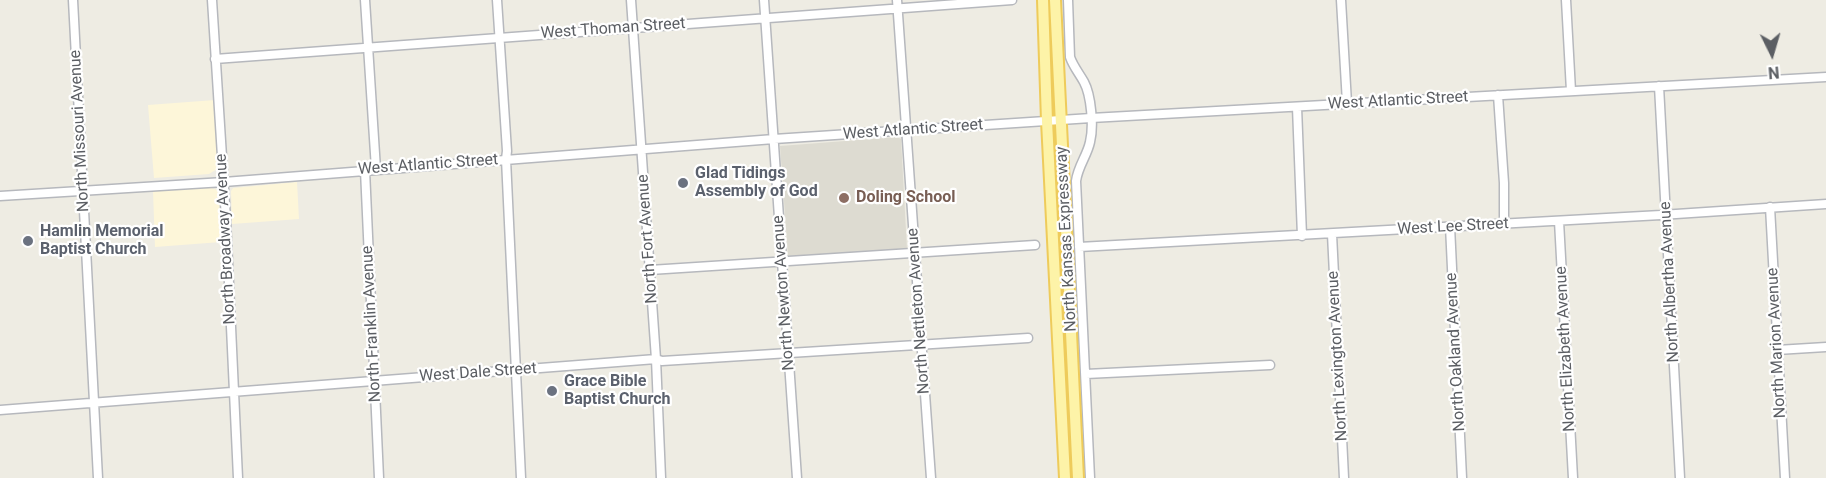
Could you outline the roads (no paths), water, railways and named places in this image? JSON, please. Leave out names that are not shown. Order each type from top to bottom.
[{"type":"main road","name":"North Kansas Expressway","points":[[1043,0],[1065,478]]},
{"type":"main road","name":"North Kansas Expressway","points":[[1055,0],[1078,478]]},
{"type":"street","name":"North Missouri Avenue","points":[[73,0],[98,478]]},
{"type":"street","name":"North Broadway Avenue","points":[[212,0],[224,182],[237,478]]},
{"type":"street","points":[[365,0],[376,169]]},
{"type":"street","points":[[497,0],[507,151],[520,478]]},
{"type":"street","name":"North Fort Avenue","points":[[631,0],[656,359],[661,478]]},
{"type":"street","name":"North Newton Avenue","points":[[764,0],[797,478]]},
{"type":"street","name":"West Thoman Street","points":[[215,58],[633,28],[897,4],[1012,0]]},
{"type":"street","points":[[1068,0],[1070,57],[1087,89],[1091,118],[1090,142],[1077,172],[1090,478]]},
{"type":"street","points":[[1341,0],[1347,103]]},
{"type":"street","points":[[1566,0],[1571,91]]},
{"type":"street","name":"North Nettleton Avenue","points":[[897,4],[931,478]]},
{"type":"street","name":"West Atlantic Street","points":[[0,196],[224,182],[774,139],[1091,118],[1826,77]]},
{"type":"street","name":"North Albertha Avenue","points":[[1659,86],[1680,478]]},
{"type":"street","points":[[1498,95],[1504,183],[1504,224]]},
{"type":"street","points":[[1297,107],[1302,236]]},
{"type":"street","name":"North Franklin Avenue","points":[[365,170],[379,478]]},
{"type":"street","name":"West Lee Street","points":[[1079,248],[1826,204]]},
{"type":"street","name":"North Marion Avenue","points":[[1770,207],[1785,478]]},
{"type":"street","name":"North Elizabeth Avenue","points":[[1559,221],[1573,478]]},
{"type":"street","name":"North Oakland Avenue","points":[[1450,226],[1462,478]]},
{"type":"street","name":"North Lexington Avenue","points":[[1332,234],[1344,478]]},
{"type":"street","points":[[650,270],[1035,245]]},
{"type":"street","name":"West Dale Street","points":[[0,410],[656,359],[662,361],[1028,338]]},
{"type":"street","points":[[1777,350],[1826,347]]},
{"type":"street","points":[[1086,374],[1270,365]]},
{"type":"place","name":"Glad Tidings Assembly of God","points":[[683,183]]},
{"type":"place","name":"Doling School","points":[[844,198]]},
{"type":"place","name":"Hamlin Memorial Baptist Church","points":[[28,241]]},
{"type":"place","name":"Grace Bible Baptist Church","points":[[552,391]]}]
